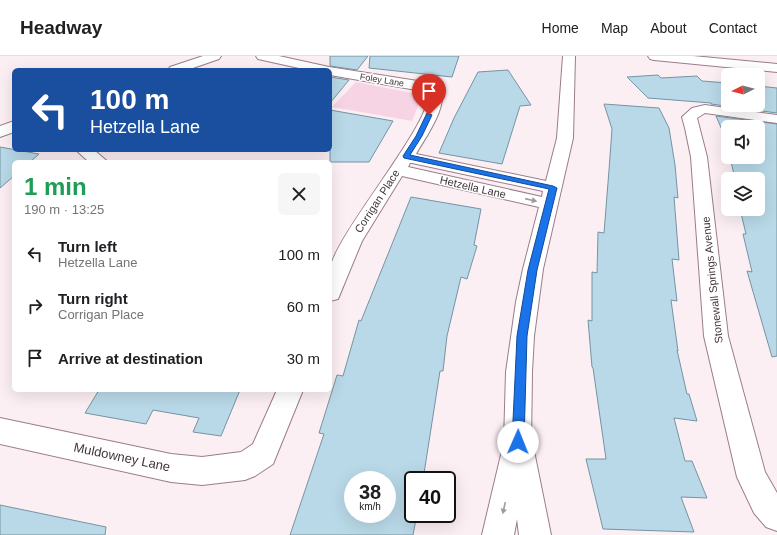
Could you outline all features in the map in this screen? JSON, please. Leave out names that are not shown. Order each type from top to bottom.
[{"type":"street","points":[[181,68],[215,56]]},
{"type":"street","points":[[262,56],[316,68]]},
{"type":"street","points":[[498,535],[518,442],[522,336],[533,270],[566,138],[569,56]]},
{"type":"street","points":[[654,56],[777,68]]},
{"type":"street","name":"Foley Lane","points":[[332,71],[424,86],[434,89]]},
{"type":"street","name":"Corrigan Place","points":[[332,288],[352,241],[419,136],[435,104],[436,96],[434,89]]},
{"type":"street","name":"Stonewall Springs Avenue","points":[[777,119],[722,110],[705,109],[698,111],[689,117],[693,128],[701,172],[716,336],[752,477],[765,502],[777,516]]},
{"type":"street","points":[[0,132],[12,127]]},
{"type":"street","points":[[87,152],[97,160]]},
{"type":"street","name":"Hetzella Lane","points":[[401,163],[551,196]]},
{"type":"street","name":"Muldowney Lane","points":[[0,430],[171,468],[202,471],[245,466],[263,454],[289,392]]},
{"type":"street","points":[[518,442],[535,535]]},
{"type":"shaded area","points":[[356,82],[417,94],[420,101],[412,121],[332,107]]},
{"type":"building","points":[[330,56],[368,56],[357,70],[330,66]]},
{"type":"building","points":[[370,56],[459,56],[452,77],[369,68]]},
{"type":"building","points":[[508,70],[531,105],[520,106],[502,164],[439,153],[454,118],[478,72]]},
{"type":"building","points":[[658,75],[661,78],[697,76],[702,81],[721,82],[721,105],[711,103],[648,98],[627,77]]},
{"type":"building","points":[[332,77],[349,80],[332,101]]},
{"type":"building","points":[[765,87],[777,88],[777,113],[765,111]]},
{"type":"building","points":[[604,104],[659,108],[669,128],[675,165],[678,198],[674,197],[679,260],[672,259],[677,301],[671,300],[678,351],[677,350],[687,394],[689,394],[697,421],[674,418],[685,461],[692,461],[707,498],[681,497],[694,532],[603,529],[586,459],[606,459],[592,367],[588,320],[592,321],[592,272],[597,273],[598,232],[604,233],[609,170],[612,129]]},
{"type":"building","points":[[332,110],[393,121],[369,162],[332,162],[332,160],[330,160],[330,152],[332,152]]},
{"type":"building","points":[[716,116],[746,120],[721,120],[721,128]]},
{"type":"building","points":[[765,122],[777,124],[777,356],[772,357],[747,271],[752,272],[743,234],[746,234],[742,216],[765,216],[765,172],[733,172],[732,164],[765,164]]},
{"type":"building","points":[[0,147],[12,149],[12,152],[39,154],[32,160],[12,160],[12,178],[0,188]]},
{"type":"building","points":[[411,197],[481,209],[474,245],[477,246],[467,279],[461,277],[447,336],[443,371],[440,371],[424,471],[404,471],[404,523],[415,523],[413,535],[290,535],[324,434],[319,433],[337,375],[343,376],[359,320],[361,321]]},
{"type":"building","points":[[98,392],[239,392],[221,436],[193,432],[199,418],[153,410],[146,424],[85,413]]},
{"type":"building","points":[[0,505],[106,527],[105,535],[0,535]]},
{"type":"route","points":[[429,115],[419,136],[406,156],[553,188],[533,270],[522,336],[518,442]]}]
